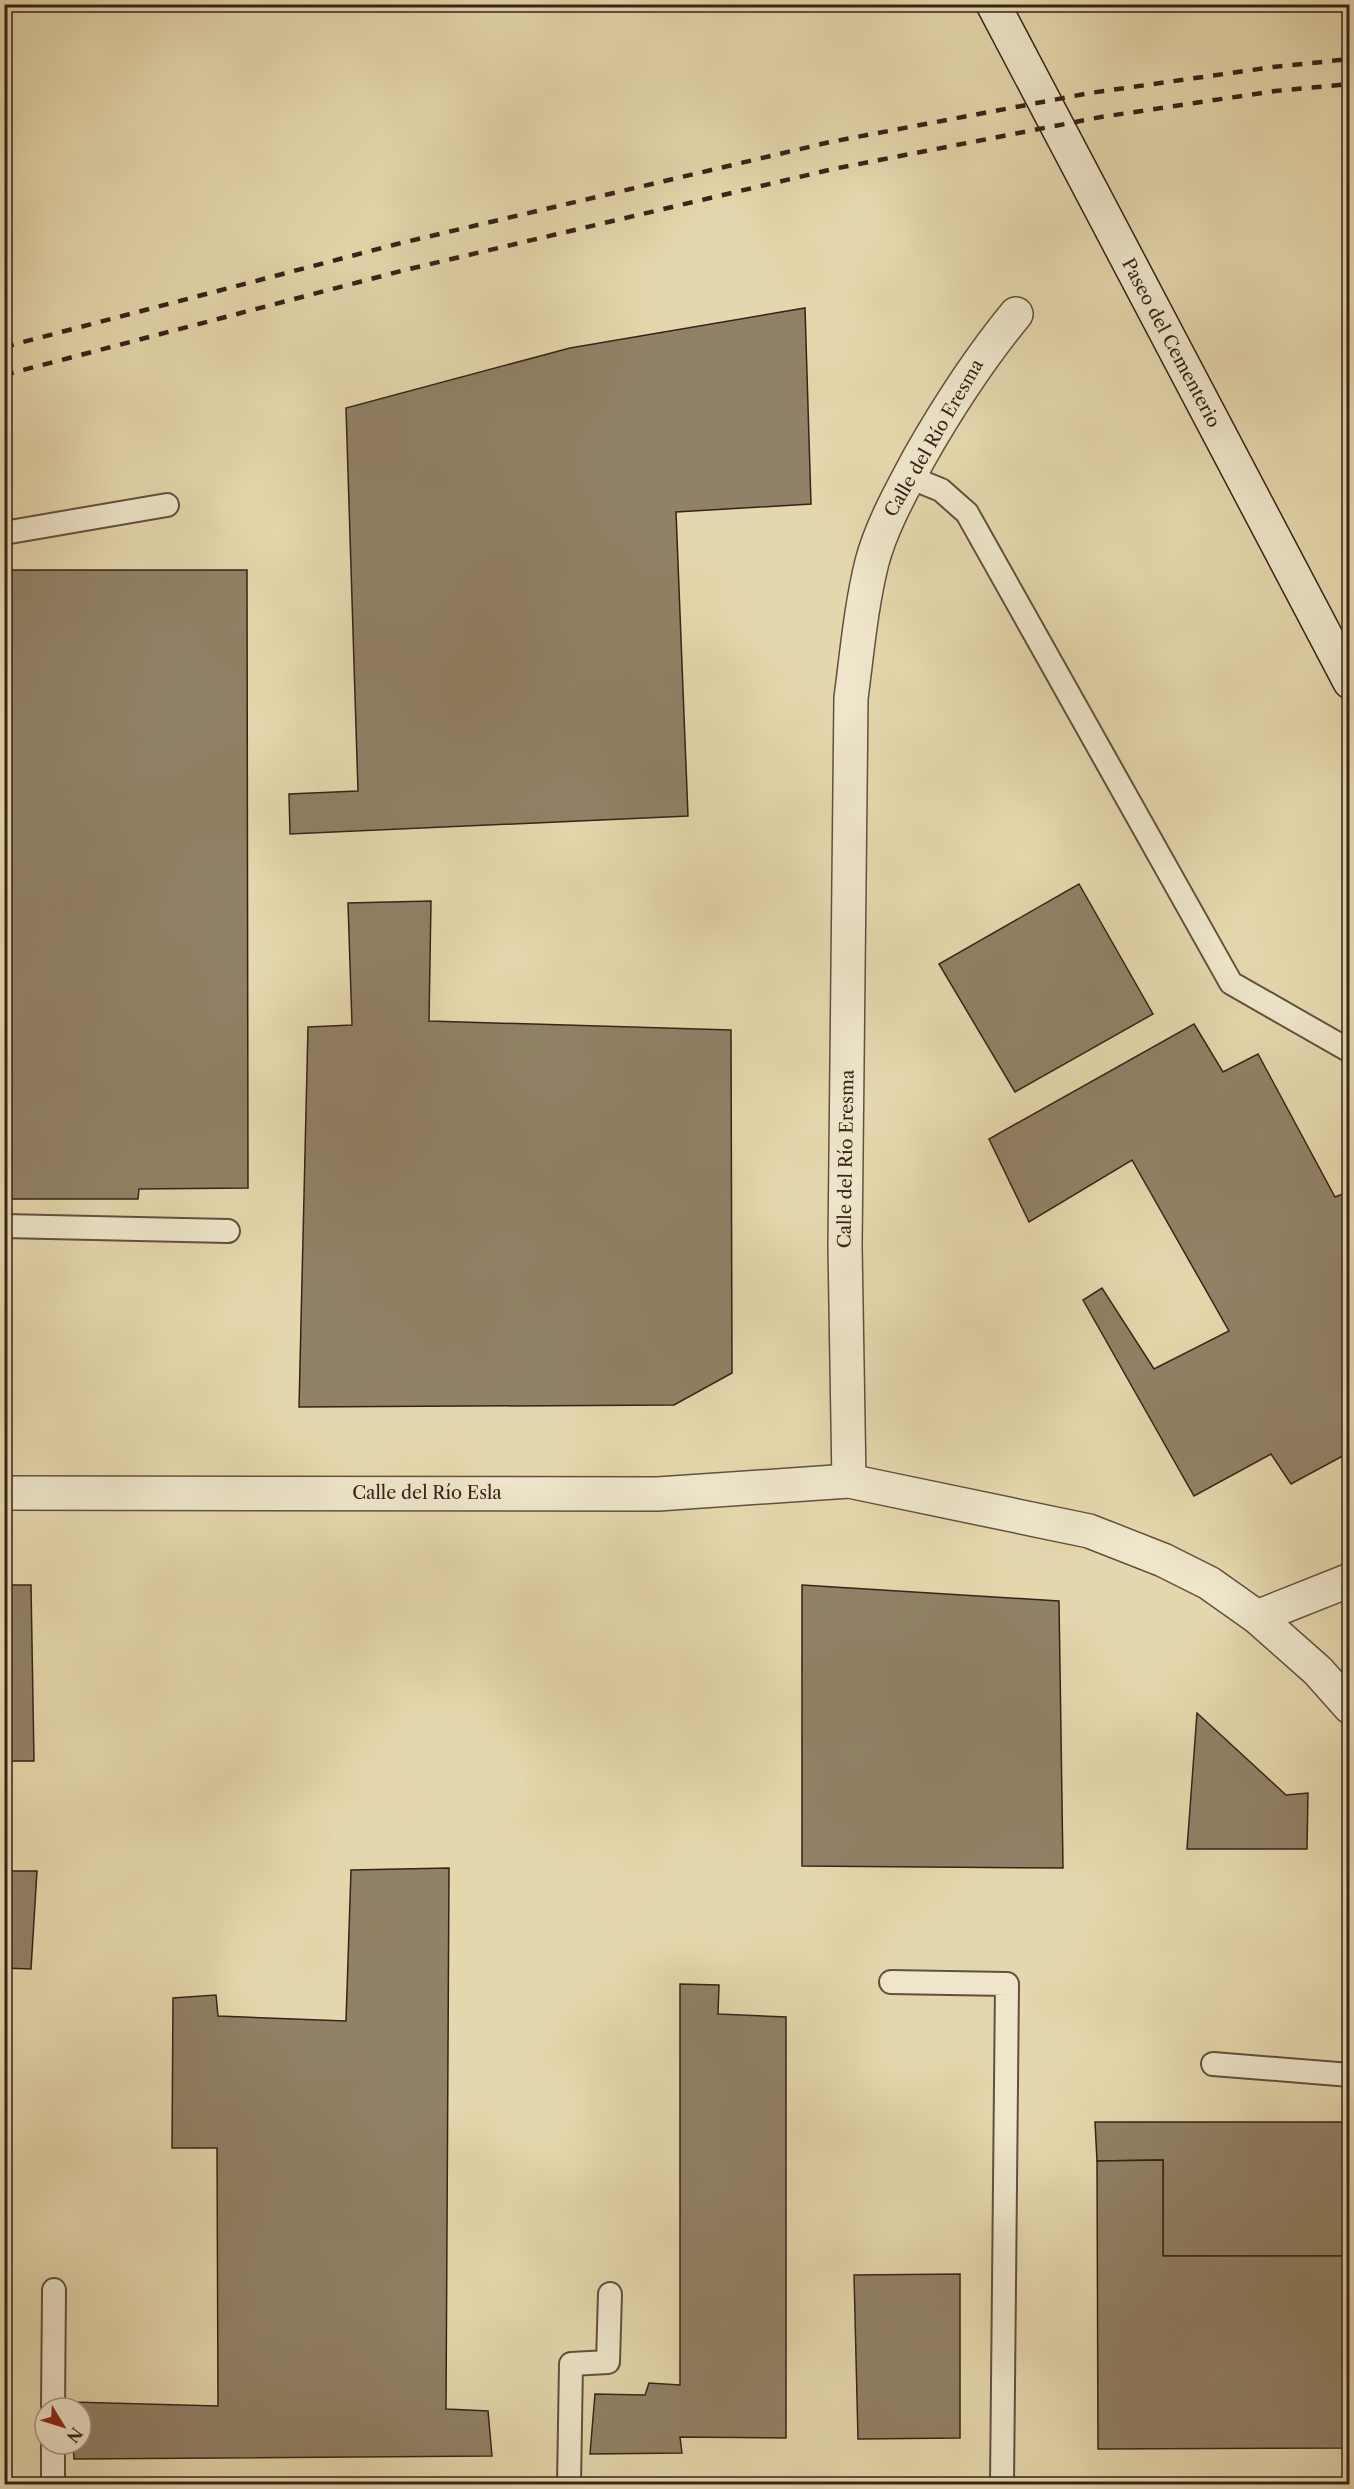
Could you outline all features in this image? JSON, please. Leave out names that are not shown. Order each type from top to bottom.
[{"type":"street","name":"Paseo del Cementerio","points":[[993,4],[1350,681]]},
{"type":"street","name":"Calle del Río Eresma","points":[[849,1481],[845,1246],[851,698],[872,562],[885,522],[951,402],[982,355],[1016,314]]},
{"type":"street","name":"Calle del Río Esla","points":[[4,1493],[658,1494],[849,1481]]},
{"type":"street","points":[[849,1481],[1089,1531],[1163,1560],[1209,1583],[1257,1617],[1318,1671],[1350,1707]]},
{"type":"street","points":[[1257,1617],[1350,1580]]},
{"type":"lane","points":[[909,477],[941,490],[967,513],[1231,983],[1350,1051]]},
{"type":"lane","points":[[4,533],[167,505]]},
{"type":"lane","points":[[4,1226],[228,1231]]},
{"type":"lane","points":[[891,1982],[1007,1984],[1002,2484]]},
{"type":"lane","points":[[1213,2064],[1350,2075]]},
{"type":"lane","points":[[53,2396],[54,2290]]},
{"type":"lane","points":[[569,2484],[571,2364],[608,2362],[610,2294]]},
{"type":"lane","points":[[53,2456],[53,2484]]},
{"type":"building","points":[[805,308],[811,504],[676,512],[688,816],[290,834],[289,794],[358,791],[346,408],[570,348]]},
{"type":"building","points":[[4,570],[247,570],[248,1188],[139,1189],[138,1199],[4,1199]]},
{"type":"building","points":[[1079,884],[1153,1014],[1015,1092],[939,964]]},
{"type":"building","points":[[431,901],[429,1021],[731,1030],[732,1373],[674,1405],[299,1407],[308,1027],[352,1025],[348,903]]},
{"type":"building","points":[[1194,1024],[1223,1072],[1258,1054],[1335,1197],[1350,1191],[1350,1452],[1291,1484],[1271,1454],[1194,1496],[1083,1300],[1102,1288],[1154,1369],[1229,1331],[1132,1160],[1029,1222],[989,1139]]},
{"type":"building","points":[[4,1585],[31,1585],[34,1761],[4,1761]]},
{"type":"building","points":[[802,1585],[1059,1601],[1063,1868],[802,1866]]},
{"type":"building","points":[[1197,1713],[1286,1795],[1308,1793],[1307,1849],[1187,1849]]},
{"type":"building","points":[[449,1868],[446,2409],[488,2411],[492,2456],[74,2459],[74,2456],[93,2456],[93,2403],[218,2406],[217,2148],[172,2148],[173,1998],[216,1995],[218,2016],[346,2021],[351,1870]]},
{"type":"building","points":[[4,1871],[37,1871],[31,1969],[4,1968]]},
{"type":"building","points":[[4,1983],[6,1983],[8,2484],[4,2484]]},
{"type":"building","points":[[680,1984],[719,1985],[718,2014],[786,2017],[786,2438],[680,2437],[682,2453],[590,2454],[595,2394],[645,2395],[649,2383],[680,2385]]},
{"type":"building","points":[[1095,2122],[1350,2122],[1350,2256],[1163,2256],[1163,2160],[1097,2161]]},
{"type":"building","points":[[1163,2160],[1163,2256],[1350,2256],[1350,2448],[1098,2449],[1097,2161]]},
{"type":"building","points":[[960,2274],[960,2438],[858,2439],[854,2275]]},
{"type":"railway","points":[[4,347],[397,244],[830,142],[1090,93],[1273,67],[1350,59]]},
{"type":"railway","points":[[4,375],[405,270],[833,169],[1101,117],[1275,91],[1350,84]]}]
